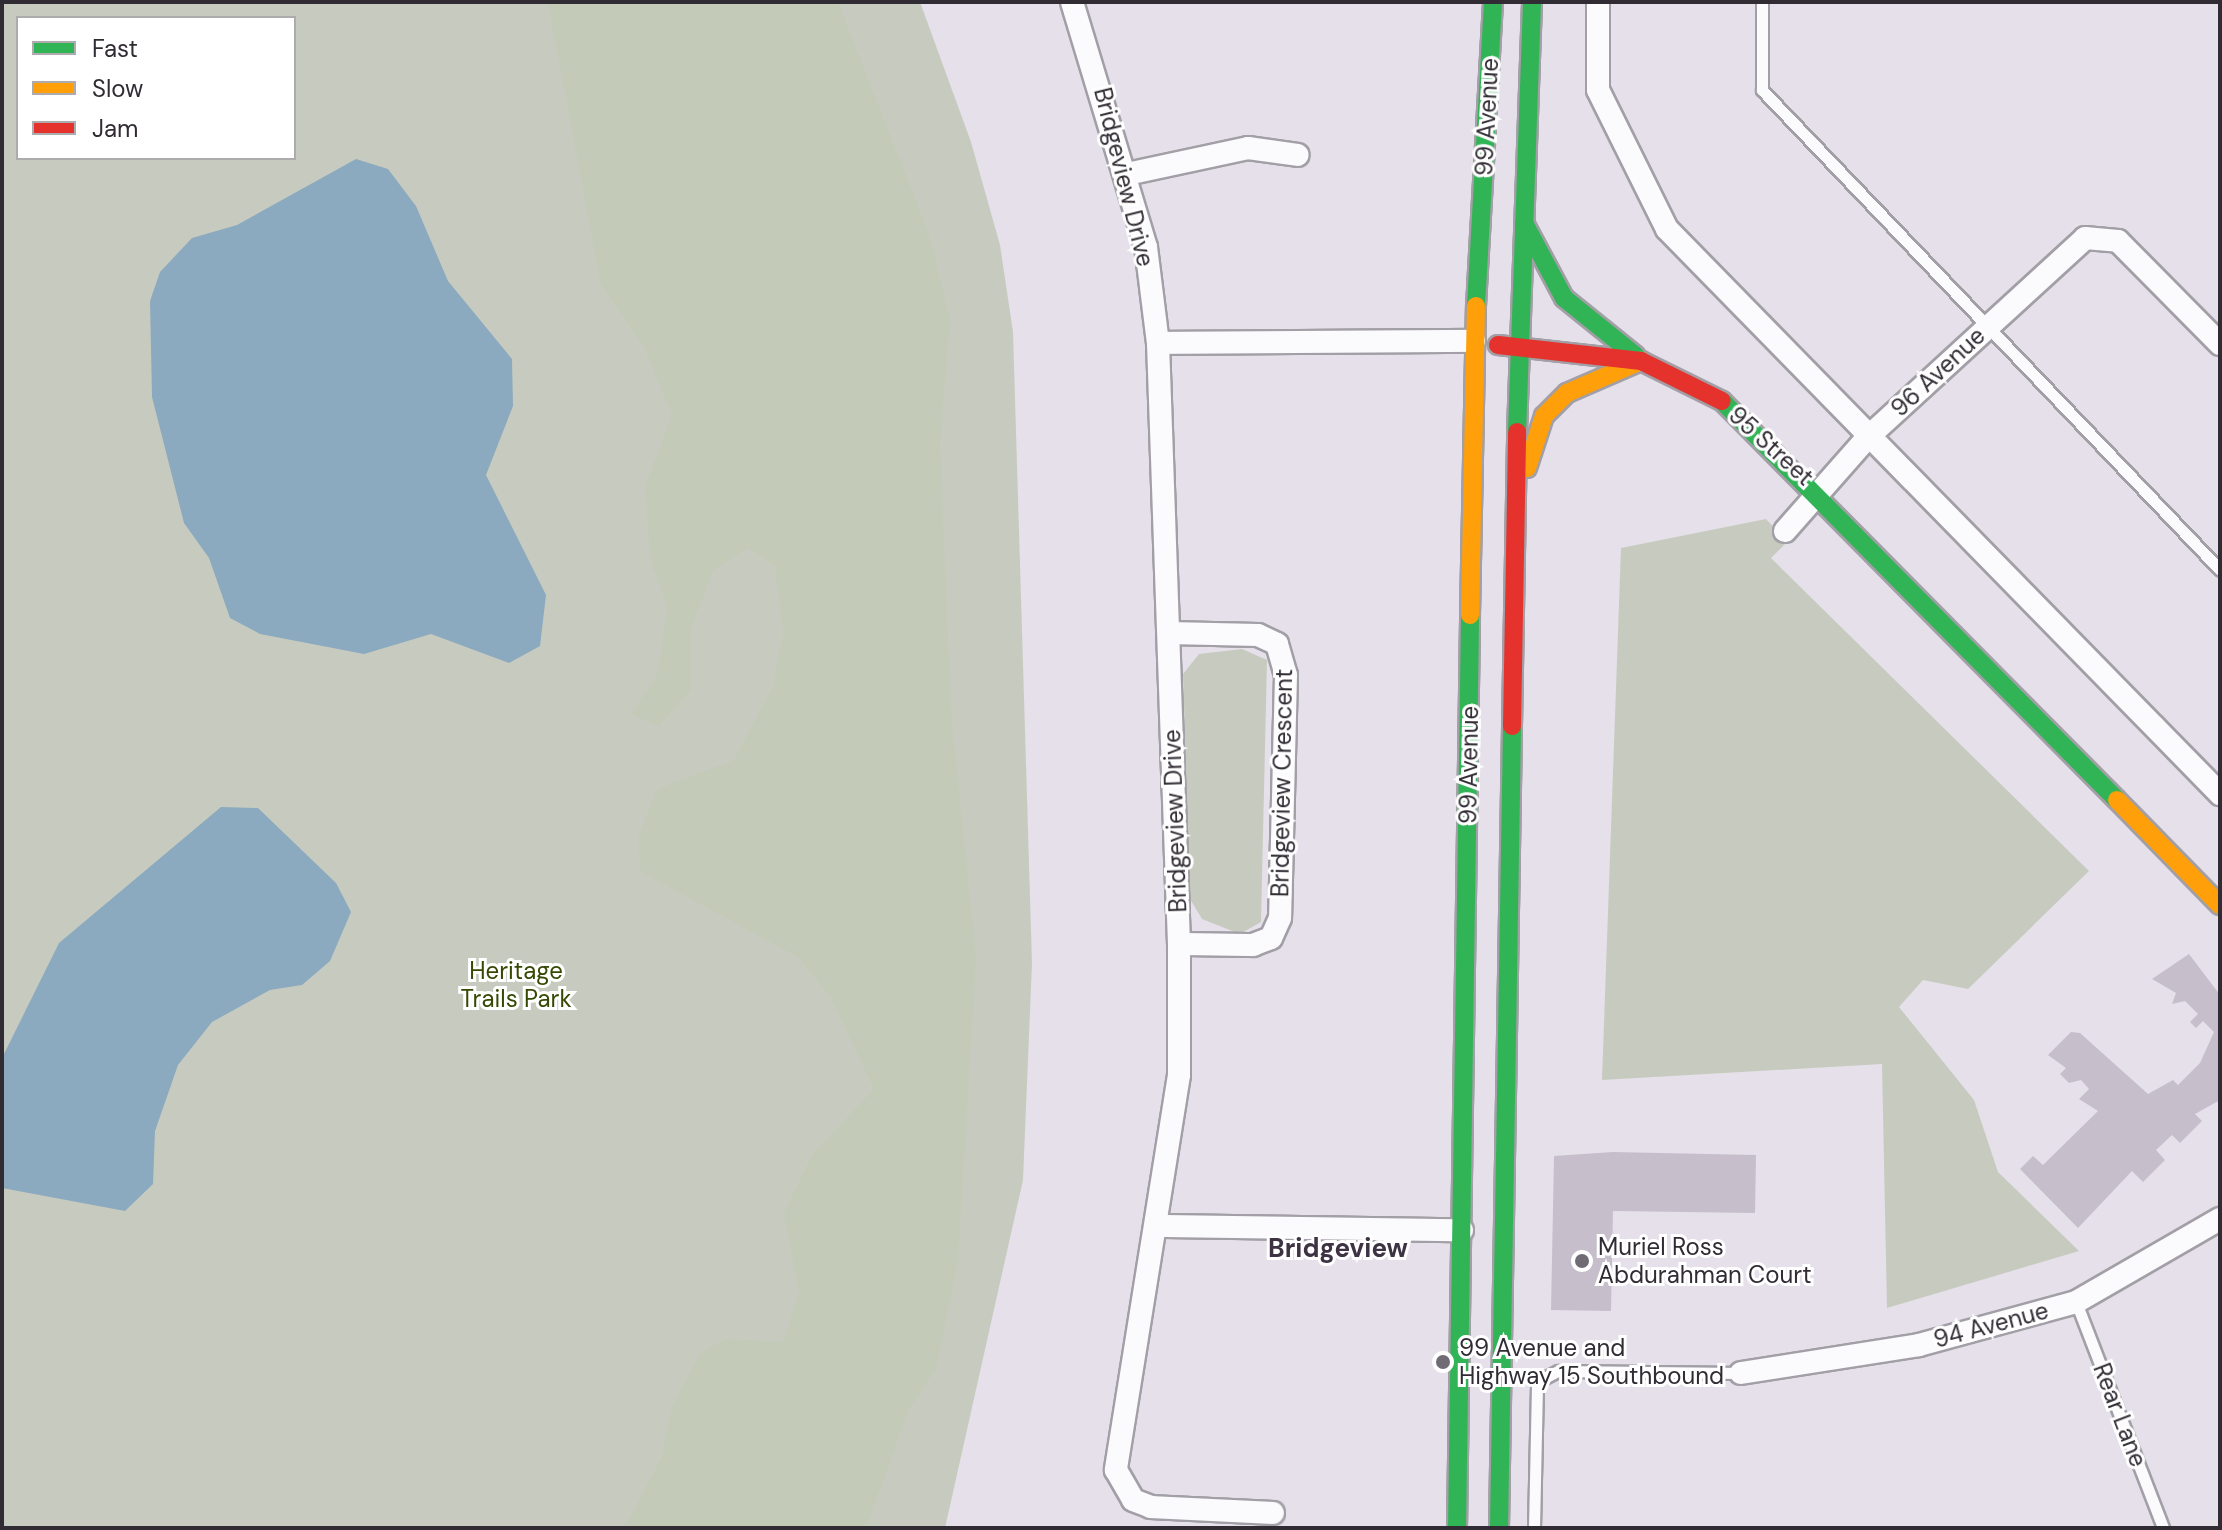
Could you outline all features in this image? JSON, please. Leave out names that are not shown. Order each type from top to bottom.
[{"type":"main road","name":"99 Avenue","points":[[1457,1528],[1474,341],[1493,2]]},
{"type":"main road","name":"99 Avenue","points":[[1499,1528],[1520,213],[1532,2]]},
{"type":"main road","points":[[1516,502],[1544,416],[1567,393],[1641,361],[1564,298],[1520,213]]},
{"type":"main road","name":"95 Street","points":[[1474,341],[1641,361],[1704,387],[1821,492],[2220,905]]},
{"type":"street","name":"Bridgeview Drive","points":[[1072,2],[1127,174],[1146,247],[1158,343],[1179,944],[1179,1075],[1159,1226],[1116,1470],[1121,1487],[1151,1507],[1273,1513]]},
{"type":"street","points":[[1598,2],[1598,90],[1667,229],[1867,438],[2220,794]]},
{"type":"street","points":[[1127,174],[1248,148],[1298,155]]},
{"type":"street","name":"96 Avenue","points":[[1785,531],[1867,438],[2073,244],[2106,236],[2220,344]]},
{"type":"street","name":"95 Street","points":[[1158,343],[1474,341]]},
{"type":"street","name":"Bridgeview Crescent","points":[[1169,633],[1258,635],[1277,644],[1286,675],[1280,918],[1271,938],[1253,945],[1179,944]]},
{"type":"street","name":"94 Avenue","points":[[1741,1373],[1919,1345],[2076,1302],[2220,1219]]},
{"type":"street","points":[[1159,1226],[1462,1230]]},
{"type":"lane","points":[[1762,2],[1762,90],[2220,570]]},
{"type":"lane","name":"Rear Lane","points":[[2076,1302],[2163,1528]]},
{"type":"lane","points":[[1534,1528],[1537,1382],[1558,1371],[1741,1373]]},
{"type":"green space","name":"Heritage Trails Park","points":[[2,2],[920,2],[971,142],[1000,245],[1013,332],[1032,963],[1023,1180],[945,1528],[2,1528]]},
{"type":"green space","points":[[548,2],[838,2],[930,237],[950,320],[940,443],[951,714],[976,957],[958,1260],[936,1368],[909,1409],[866,1528],[625,1528],[662,1456],[672,1407],[700,1353],[725,1339],[783,1342],[799,1292],[784,1213],[812,1155],[874,1089],[831,998],[798,957],[641,872],[638,837],[657,789],[734,760],[774,684],[783,632],[775,566],[748,548],[713,570],[691,629],[691,690],[659,726],[631,714],[657,675],[668,608],[651,562],[645,487],[672,415],[643,345],[601,285]]},
{"type":"green space","points":[[1766,519],[1787,542],[1771,558],[2089,871],[1968,989],[1923,980],[1899,1007],[1974,1100],[1998,1172],[2079,1251],[1887,1308],[1882,1064],[1602,1080],[1621,548]]},
{"type":"green space","points":[[1242,649],[1267,660],[1261,922],[1240,934],[1202,919],[1190,899],[1183,674],[1199,654]]},
{"type":"water","points":[[356,159],[388,169],[416,206],[448,281],[512,359],[513,406],[486,475],[546,595],[540,646],[509,663],[431,634],[364,654],[260,634],[230,618],[209,558],[184,523],[152,397],[150,301],[160,272],[192,238],[237,225]]},
{"type":"water","points":[[221,807],[258,808],[336,883],[351,912],[330,961],[302,985],[270,990],[212,1022],[178,1065],[155,1131],[153,1184],[125,1211],[2,1188],[2,1058],[59,943]]},
{"type":"building","points":[[2189,954],[2220,995],[2220,1100],[2195,1114],[2202,1121],[2180,1143],[2172,1135],[2156,1150],[2165,1160],[2143,1182],[2132,1171],[2078,1228],[2020,1169],[2033,1156],[2043,1165],[2098,1111],[2079,1099],[2089,1089],[2081,1080],[2069,1083],[2060,1074],[2066,1068],[2048,1055],[2071,1032],[2080,1033],[2148,1094],[2173,1080],[2178,1085],[2200,1063],[2214,1032],[2203,1021],[2196,1028],[2190,1022],[2198,1014],[2185,1001],[2172,1004],[2176,993],[2152,979]]},
{"type":"building","name":"Muriel Ross Abdurahman Court","points":[[1613,1152],[1756,1155],[1755,1213],[1613,1211],[1611,1311],[1551,1310],[1554,1156]]},
{"type":"traffic: fast","points":[[1476,306],[1493,2]]},
{"type":"traffic: fast","points":[[1517,432],[1532,2]]},
{"type":"traffic: fast","points":[[1524,223],[1564,298],[1636,356]]},
{"type":"traffic: fast","points":[[1722,401],[2117,800]]},
{"type":"traffic: fast","points":[[1457,1528],[1470,615]]},
{"type":"traffic: fast","points":[[1499,1528],[1512,726]]},
{"type":"traffic: slow","points":[[1470,615],[1476,306]]},
{"type":"traffic: slow","points":[[1527,468],[1544,416],[1567,393],[1641,361]]},
{"type":"traffic: slow","points":[[2117,800],[2220,905]]},
{"type":"traffic: jam","points":[[1498,345],[1641,361],[1722,401]]},
{"type":"traffic: jam","points":[[1512,726],[1517,432]]},
{"type":"place","name":"Muriel Ross Abdurahman Court","points":[[1582,1261]]},
{"type":"place","name":"99 Avenue and Highway 15 Southbound","points":[[1443,1362]]},
{"type":"district","name":"Bridgeview","points":[[1338,1249]]}]
